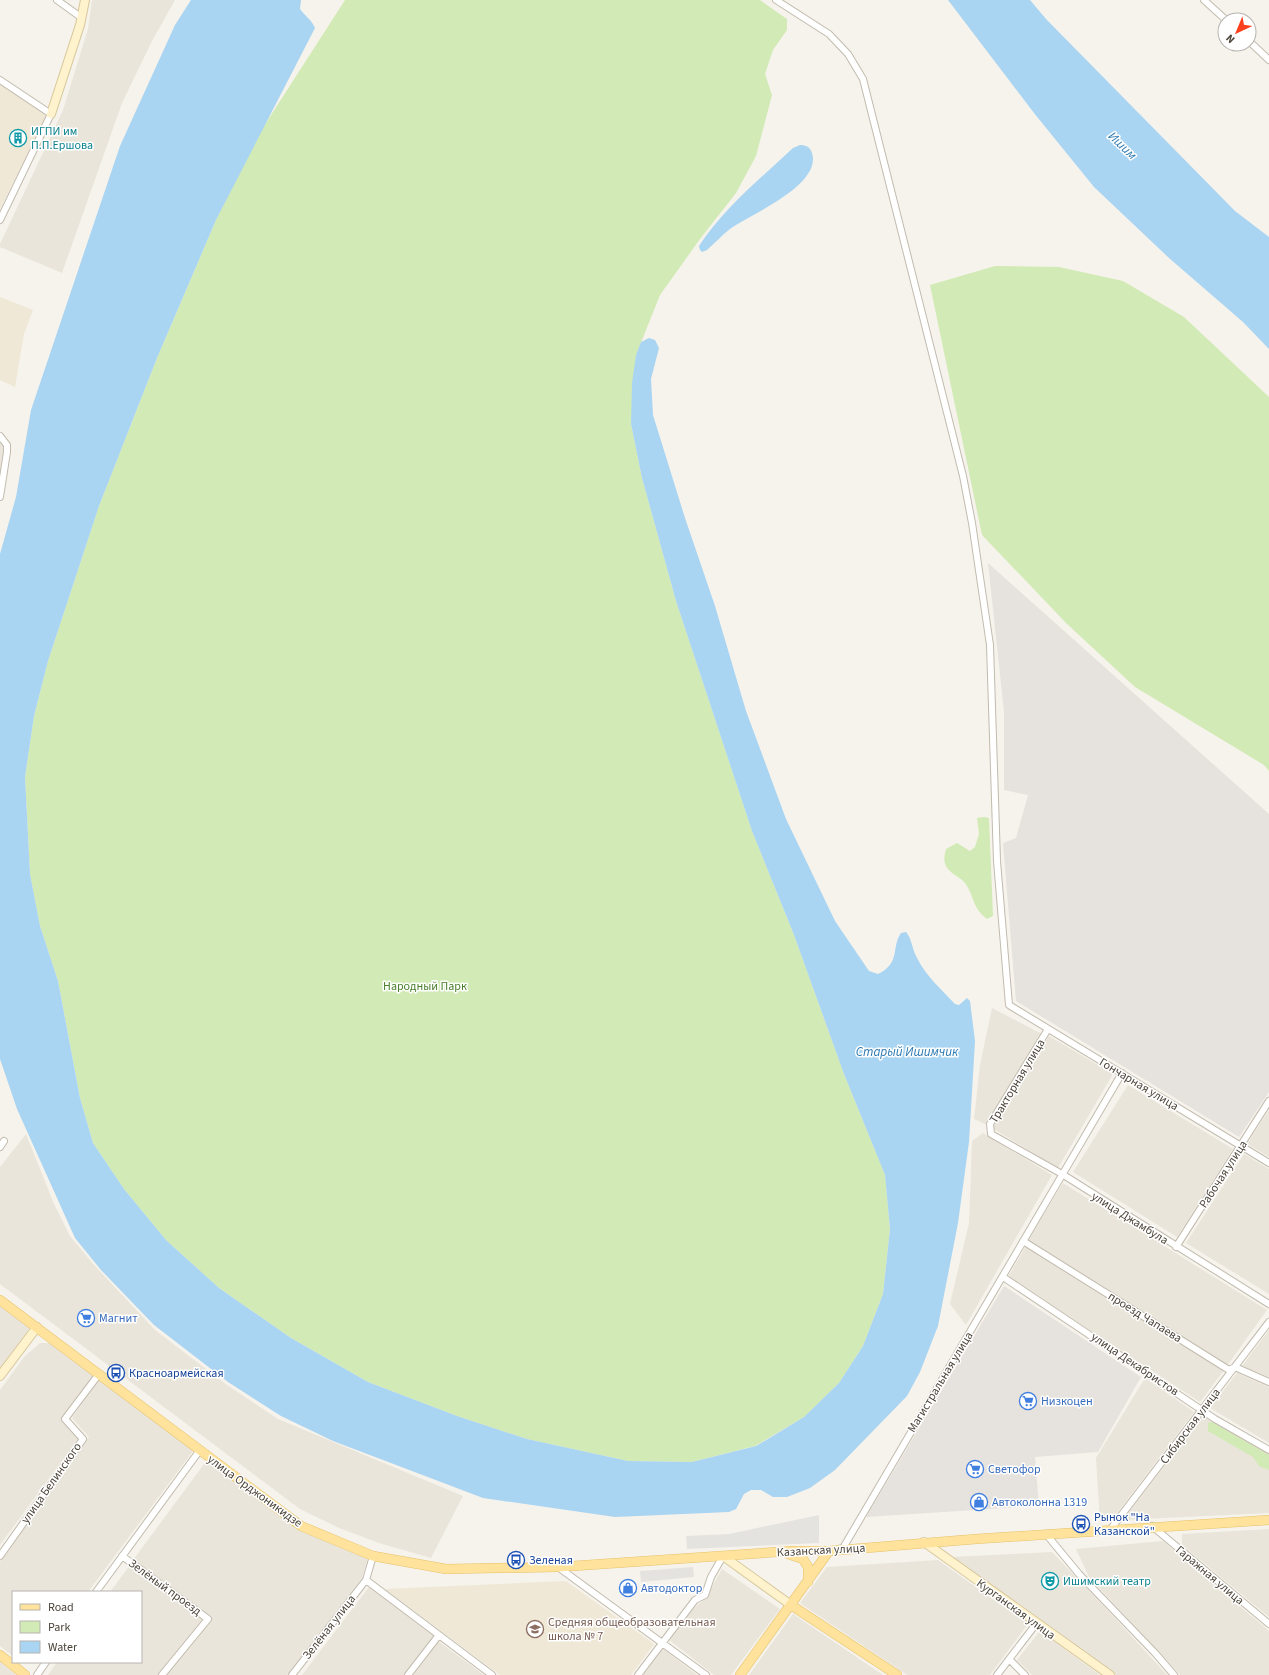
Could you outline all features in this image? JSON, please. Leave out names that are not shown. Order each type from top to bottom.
[{"type":"main road","points":[[51,114],[82,18],[84,0]]},
{"type":"main road","name":"улица Орджоникидзе","points":[[0,1300],[301,1526],[373,1556]]},
{"type":"main road","points":[[0,1376],[37,1327]]},
{"type":"main road","name":"Казанская улица","points":[[373,1556],[446,1569],[558,1567],[781,1552],[829,1551],[924,1542],[1152,1526],[1269,1520]]},
{"type":"main road","name":"Курганская улица","points":[[924,1542],[1036,1624],[1110,1675]]},
{"type":"main road","points":[[740,1675],[829,1551]]},
{"type":"main road","points":[[781,1552],[803,1559],[808,1567],[808,1582]]},
{"type":"main road","points":[[723,1556],[791,1605],[897,1675]]},
{"type":"main road","points":[[0,1655],[25,1675]]},
{"type":"street","points":[[57,0],[82,18]]},
{"type":"street","name":"Гончарная улица","points":[[776,0],[829,34],[848,54],[863,79],[963,476],[972,523],[990,645],[997,861],[1009,1005],[1269,1163]]},
{"type":"street","points":[[1204,0],[1217,12]]},
{"type":"street","points":[[1257,49],[1269,60]]},
{"type":"street","points":[[0,80],[51,114],[0,220]]},
{"type":"street","points":[[0,436],[7,445],[7,452],[0,497]]},
{"type":"street","name":"Тракторная улица","points":[[991,1134],[990,1124],[1048,1029]]},
{"type":"street","name":"Магистральная улица","points":[[829,1551],[843,1548],[1122,1073]]},
{"type":"street","name":"Рабочая улица","points":[[1176,1247],[1269,1101]]},
{"type":"street","name":"улица Джамбула","points":[[991,1134],[1062,1174],[1269,1304]]},
{"type":"street","points":[[0,1146],[4,1141]]},
{"type":"street","name":"проезд Чапаева","points":[[1023,1241],[1230,1370],[1235,1366],[1269,1382]]},
{"type":"street","name":"улица Декабристов","points":[[1003,1277],[1215,1419],[1269,1450]]},
{"type":"street","name":"Сибирская улица","points":[[1110,1530],[1269,1322]]},
{"type":"street","name":"улица Белинского","points":[[0,1556],[83,1439],[65,1419],[99,1374]]},
{"type":"street","points":[[97,1591],[200,1450]]},
{"type":"street","name":"Гаражная улица","points":[[1152,1526],[1269,1624]]},
{"type":"street","points":[[1046,1534],[1079,1574],[1156,1653],[1174,1675]]},
{"type":"street","name":"Зелёный проезд","points":[[122,1556],[208,1619],[162,1675]]},
{"type":"street","points":[[373,1556],[366,1580],[491,1675]]},
{"type":"street","points":[[638,1675],[662,1642],[696,1600],[705,1595],[711,1577],[723,1556]]},
{"type":"street","points":[[558,1567],[706,1675]]},
{"type":"street","name":"Зелёная улица","points":[[292,1675],[366,1580]]},
{"type":"street","points":[[997,1675],[1036,1624]]},
{"type":"street","points":[[408,1675],[438,1635]]},
{"type":"street","points":[[1009,1659],[1026,1675]]},
{"type":"street","points":[[37,1675],[45,1663]]},
{"type":"shaded area","points":[[92,0],[175,0],[152,41],[122,103],[62,273],[0,247],[0,244],[63,110],[88,29]]},
{"type":"shaded area","points":[[0,84],[47,115],[0,209]]},
{"type":"shaded area","points":[[0,297],[33,310],[24,334],[15,387],[0,380]]},
{"type":"shaded area","points":[[0,438],[5,445],[0,489]]},
{"type":"shaded area","points":[[988,563],[1269,814],[1269,1092],[1239,1137],[1016,1001],[1003,843],[1016,838],[1028,795],[1004,790],[1004,712]]},
{"type":"shaded area","points":[[992,1008],[1042,1034],[987,1125],[974,1119],[980,1065]]},
{"type":"shaded area","points":[[1049,1036],[1113,1074],[1058,1168],[992,1128]]},
{"type":"shaded area","points":[[1128,1085],[1233,1149],[1177,1237],[1073,1172]]},
{"type":"shaded area","points":[[1269,1110],[1269,1157],[1247,1144]]},
{"type":"shaded area","points":[[983,1133],[1052,1175],[966,1325],[950,1304],[969,1223],[972,1141]]},
{"type":"shaded area","points":[[26,1134],[54,1204],[70,1236],[94,1265],[155,1330],[227,1385],[278,1419],[463,1496],[431,1558],[379,1543],[339,1528],[300,1509],[0,1284],[0,1167]]},
{"type":"shaded area","points":[[1244,1154],[1269,1169],[1269,1294],[1186,1243]]},
{"type":"shaded area","points":[[1063,1183],[1267,1310],[1227,1366],[1027,1241]]},
{"type":"shaded area","points":[[1026,1246],[1225,1369],[1200,1402],[1008,1277]]},
{"type":"shaded area","points":[[1004,1286],[1141,1377],[1098,1452],[1035,1457],[1039,1506],[866,1517]]},
{"type":"shaded area","points":[[0,1303],[31,1326],[0,1369]]},
{"type":"shaded area","points":[[1269,1330],[1269,1378],[1242,1366]]},
{"type":"shaded area","points":[[40,1343],[52,1343],[95,1375],[61,1419],[78,1439],[0,1545],[0,1390],[24,1357]]},
{"type":"shaded area","points":[[1237,1373],[1269,1387],[1269,1443],[1210,1408]]},
{"type":"shaded area","points":[[1145,1378],[1194,1412],[1111,1521],[1100,1523],[1096,1458]]},
{"type":"shaded area","points":[[99,1379],[193,1451],[89,1591],[12,1591],[12,1655],[0,1646],[0,1562],[89,1437],[72,1418]]},
{"type":"shaded area","points":[[1203,1415],[1269,1453],[1269,1513],[1123,1520]]},
{"type":"shaded area","points":[[207,1460],[299,1529],[368,1558],[362,1578],[287,1675],[167,1675],[209,1617],[133,1560]]},
{"type":"shaded area","points":[[819,1515],[819,1543],[687,1549],[686,1536],[729,1534]]},
{"type":"shaded area","points":[[1269,1529],[1269,1617],[1182,1545],[1182,1534]]},
{"type":"shaded area","points":[[1163,1541],[1269,1631],[1269,1675],[1180,1675],[1089,1577],[1076,1549]]},
{"type":"shaded area","points":[[1052,1552],[1167,1675],[1116,1675],[952,1557]]},
{"type":"shaded area","points":[[938,1560],[1028,1624],[990,1675],[907,1675],[800,1603],[827,1567]]},
{"type":"shaded area","points":[[130,1565],[203,1620],[158,1675],[48,1675],[56,1663],[142,1663],[142,1591],[111,1591]]},
{"type":"shaded area","points":[[693,1567],[694,1577],[641,1582],[640,1571]]},
{"type":"shaded area","points":[[722,1569],[780,1609],[731,1675],[714,1675],[668,1639],[694,1608],[705,1599]]},
{"type":"shaded area","name":"Средняя общеобразовательная школа № 7","points":[[566,1581],[654,1644],[631,1675],[500,1675],[385,1589]]},
{"type":"shaded area","points":[[369,1587],[434,1636],[406,1675],[302,1675]]},
{"type":"shaded area","points":[[793,1614],[883,1675],[749,1675]]},
{"type":"shaded area","points":[[1040,1631],[1100,1675],[1032,1675],[1017,1660]]},
{"type":"shaded area","points":[[438,1641],[484,1675],[413,1675]]},
{"type":"shaded area","points":[[662,1648],[697,1675],[642,1675]]},
{"type":"shaded area","points":[[0,1662],[16,1675],[0,1675]]},
{"type":"green space","name":"Народный Парк","points":[[345,0],[760,0],[787,19],[787,30],[773,50],[765,74],[772,95],[756,156],[736,193],[700,239],[660,295],[636,355],[631,424],[642,478],[676,601],[752,831],[794,935],[844,1074],[885,1175],[890,1229],[883,1294],[863,1346],[839,1383],[804,1417],[755,1446],[692,1462],[628,1461],[527,1439],[457,1416],[368,1382],[291,1338],[219,1288],[166,1240],[124,1189],[93,1143],[80,1098],[58,981],[40,926],[30,874],[25,777],[34,716],[48,661],[99,506],[157,358],[216,220],[262,129]]},
{"type":"green space","points":[[995,266],[1059,267],[1123,281],[1184,317],[1269,397],[1269,771],[1264,765],[1135,687],[1066,623],[982,535],[930,285]]},
{"type":"green space","points":[[977,818],[989,818],[993,916],[987,919],[979,911],[965,883],[946,867],[944,859],[946,849],[957,843],[970,851],[975,847],[979,834]]},
{"type":"green space","points":[[1212,1422],[1269,1455],[1269,1470],[1259,1466],[1253,1457],[1208,1431],[1208,1423]]},
{"type":"water","name":"Старый Ишимчик","points":[[191,0],[301,0],[300,9],[315,28],[216,220],[157,358],[99,506],[48,661],[34,716],[25,777],[30,874],[40,926],[58,981],[80,1098],[93,1143],[124,1189],[166,1240],[219,1288],[291,1338],[368,1382],[457,1416],[527,1439],[628,1461],[692,1462],[756,1446],[804,1417],[839,1383],[863,1346],[883,1294],[890,1229],[885,1175],[844,1074],[794,935],[752,831],[676,601],[642,478],[631,424],[632,383],[636,355],[641,342],[649,338],[655,340],[659,348],[651,379],[653,415],[685,518],[715,606],[746,711],[786,819],[835,921],[869,971],[878,974],[890,965],[893,960],[898,938],[901,933],[906,932],[910,938],[915,955],[929,977],[939,988],[955,1004],[959,1005],[967,998],[970,1001],[975,1041],[969,1142],[958,1223],[938,1326],[920,1372],[907,1396],[835,1470],[810,1488],[787,1497],[773,1497],[761,1490],[751,1490],[744,1494],[736,1509],[729,1512],[615,1517],[483,1498],[333,1441],[281,1416],[228,1382],[154,1325],[101,1270],[75,1238],[17,1109],[0,1059],[0,554],[16,497],[31,410],[120,146],[175,25]]},
{"type":"water","name":"Ишим","points":[[948,0],[1030,0],[1046,19],[1235,211],[1269,237],[1269,349],[1243,322],[1169,258],[1094,187],[1034,113]]},
{"type":"water","points":[[804,145],[810,149],[812,153],[812,165],[806,176],[796,187],[768,207],[730,229],[707,250],[702,252],[699,246],[731,206],[793,148]]},
{"type":"place","name":"ИГПИ им П.П.Ершова","points":[[18,138]]},
{"type":"place","name":"Магнит","points":[[86,1318]]},
{"type":"place","name":"Красноармейская","points":[[116,1373]]},
{"type":"place","name":"Низкоцен","points":[[1028,1401]]},
{"type":"place","name":"Светофор","points":[[975,1469]]},
{"type":"place","name":"Автоколонна 1319","points":[[979,1502]]},
{"type":"place","name":"Рынок \"На Казанской\"","points":[[1081,1524]]},
{"type":"place","name":"Зеленая","points":[[516,1560]]},
{"type":"place","name":"Ишимский театр","points":[[1050,1581]]},
{"type":"place","name":"Автодоктор","points":[[628,1588]]},
{"type":"place","name":"Средняя общеобразовательная школа № 7","points":[[535,1629]]}]
